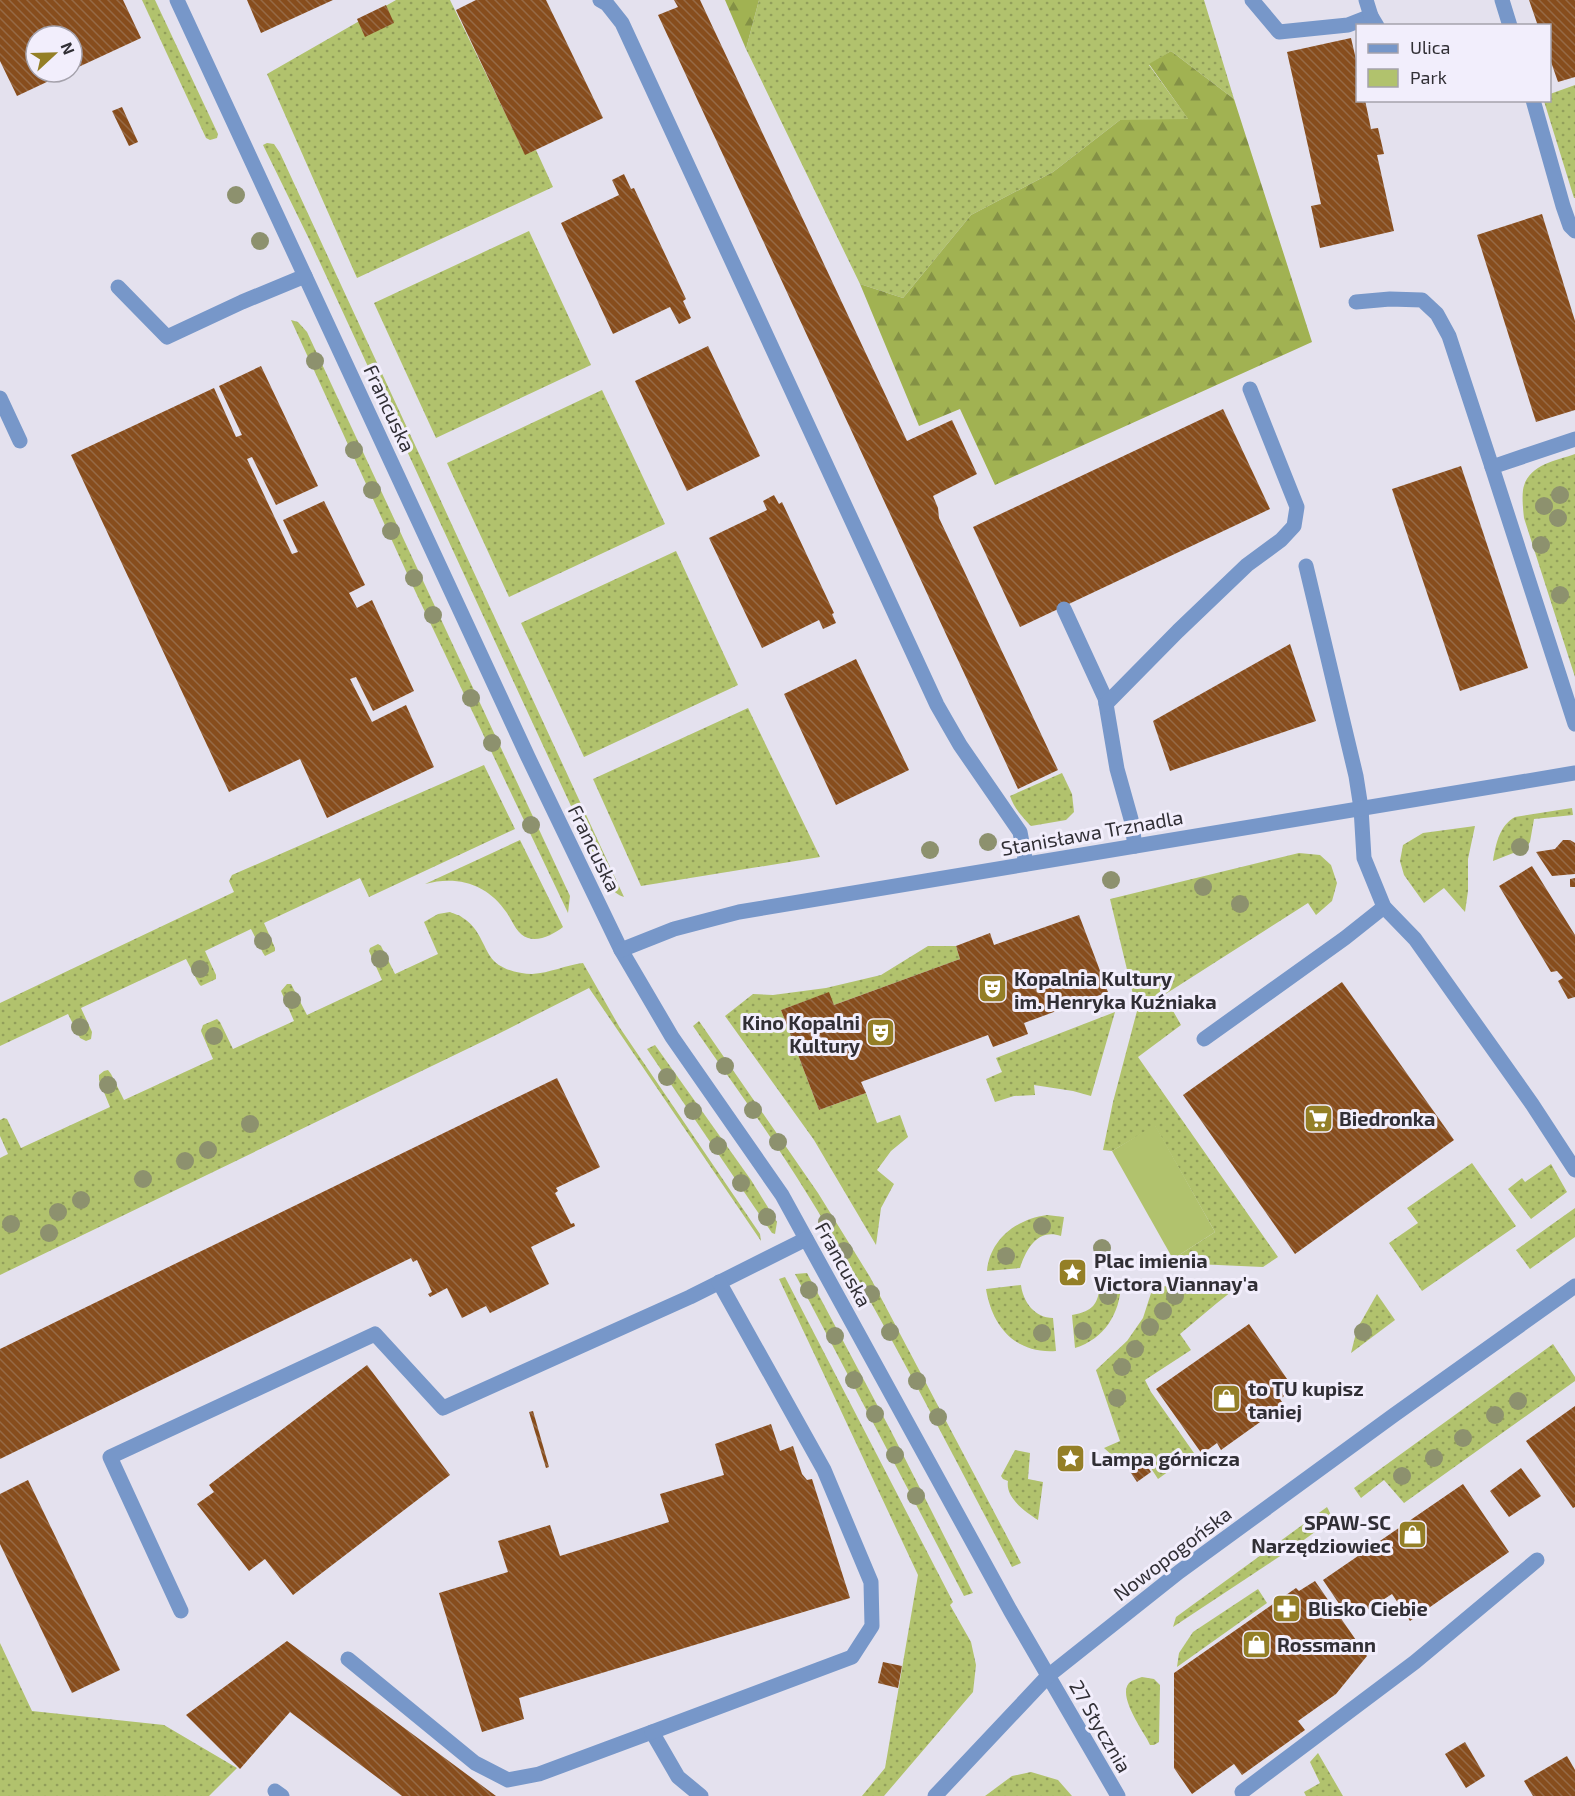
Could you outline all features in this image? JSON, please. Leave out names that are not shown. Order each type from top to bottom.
[{"type":"street","name":"Francuska","points":[[177,0],[528,757],[621,950],[672,1037],[782,1195],[1048,1676]]},
{"type":"street","points":[[600,0],[607,4],[622,22],[937,705],[960,745],[1020,832],[1026,864]]},
{"type":"street","points":[[1252,0],[1279,32],[1374,21],[1366,0]]},
{"type":"street","points":[[1502,0],[1509,24]]},
{"type":"street","points":[[1534,102],[1563,206],[1570,226],[1575,231]]},
{"type":"street","points":[[117,287],[167,337],[305,276]]},
{"type":"street","points":[[1356,302],[1390,299],[1422,300],[1437,314],[1449,336],[1575,724]]},
{"type":"street","points":[[1106,704],[1247,565],[1281,540],[1294,526],[1297,507],[1250,389]]},
{"type":"street","points":[[0,398],[20,441]]},
{"type":"street","points":[[1492,467],[1575,439]]},
{"type":"street","points":[[1306,566],[1356,776],[1361,808],[1364,858],[1384,907],[1415,939],[1532,1104],[1575,1170]]},
{"type":"street","points":[[1064,609],[1105,698],[1117,769],[1131,819],[1135,846]]},
{"type":"street","name":"Stanisława Trznadla","points":[[621,950],[674,929],[739,912],[1575,773]]},
{"type":"street","points":[[1204,1039],[1345,938],[1384,907]]},
{"type":"street","points":[[181,1611],[110,1457],[375,1334],[443,1408],[690,1297],[806,1239]]},
{"type":"street","points":[[348,1659],[475,1763],[508,1780],[539,1774],[852,1656],[872,1626],[871,1582],[824,1470],[719,1282]]},
{"type":"street","name":"Nowopogońska","points":[[935,1796],[1048,1676],[1179,1572],[1575,1286]]},
{"type":"street","points":[[1239,1795],[1415,1662],[1537,1560]]},
{"type":"street","name":"27 Stycznia","points":[[1048,1676],[1118,1796]]},
{"type":"street","points":[[652,1732],[678,1777],[701,1796]]},
{"type":"green space","points":[[142,0],[155,0],[218,134],[217,138],[210,140],[206,138]]},
{"type":"green space","points":[[396,0],[450,0],[525,154],[536,150],[553,187],[357,278],[267,74]]},
{"type":"green space","points":[[725,0],[759,0],[746,49]]},
{"type":"green space","points":[[759,0],[1204,0],[1234,99],[1171,51],[1149,65],[1189,120],[1120,120],[1053,172],[971,215],[903,298],[860,284],[746,49]]},
{"type":"green space","points":[[1171,51],[1234,99],[1312,342],[995,485],[960,409],[919,426],[860,284],[903,298],[971,215],[1053,172],[1120,120],[1188,119],[1149,64]]},
{"type":"green space","points":[[1575,85],[1575,198],[1544,102],[1551,102],[1551,94]]},
{"type":"green space","points":[[274,144],[280,153],[624,897],[613,890],[601,871],[310,241],[263,145]]},
{"type":"green space","points":[[529,231],[591,365],[436,438],[374,303]]},
{"type":"green space","points":[[291,320],[298,322],[307,332],[570,896],[568,913],[416,593]]},
{"type":"green space","points":[[602,390],[665,524],[509,597],[447,463]]},
{"type":"green space","points":[[1575,454],[1575,677],[1524,518],[1523,490],[1530,475],[1536,469]]},
{"type":"green space","points":[[676,551],[738,685],[584,757],[521,623]]},
{"type":"green space","points":[[748,708],[820,857],[641,886],[593,779]]},
{"type":"green space","points":[[484,765],[515,829],[369,897],[360,878],[264,923],[275,948],[275,951],[265,956],[251,929],[205,951],[216,979],[201,986],[186,959],[81,1008],[92,1032],[91,1039],[86,1041],[80,1038],[68,1014],[0,1046],[0,1003],[234,892],[229,881],[232,875]]},
{"type":"green space","points":[[1062,773],[1072,794],[1074,812],[1066,820],[1031,826],[1019,812],[1010,796]]},
{"type":"green space","points":[[1572,808],[1573,815],[1534,819],[1530,842],[1526,848],[1493,861],[1502,830],[1515,817]]},
{"type":"green space","points":[[1475,826],[1468,859],[1468,891],[1465,912],[1444,888],[1424,903],[1404,875],[1400,861],[1403,845],[1423,833]]},
{"type":"green space","points":[[520,840],[563,927],[551,935],[537,939],[524,936],[491,895],[471,884],[437,881],[425,884]]},
{"type":"green space","points":[[1299,853],[1320,855],[1331,865],[1337,883],[1332,901],[1316,915],[1308,903],[1164,995],[1181,1025],[1138,1057],[1278,1257],[1263,1267],[1173,1263],[1173,1259],[1215,1232],[1155,1126],[1112,1151],[1103,1150],[1137,1011],[1110,899]]},
{"type":"green space","points":[[450,912],[468,922],[494,961],[509,970],[532,974],[583,963],[620,1028],[760,1234],[761,1241],[589,988],[0,1275],[0,1158],[8,1154],[0,1136],[0,1120],[7,1119],[21,1148],[110,1107],[99,1080],[99,1075],[104,1071],[108,1070],[111,1074],[124,1100],[213,1059],[201,1031],[203,1025],[217,1019],[233,1049],[294,1021],[281,991],[287,984],[291,984],[307,1015],[382,980],[369,951],[378,944],[395,974],[438,954],[424,922],[438,914]]},
{"type":"green space","points":[[928,946],[956,946],[960,959],[834,1005],[828,993],[781,1010],[819,1110],[866,1093],[877,1123],[900,1115],[908,1137],[891,1151],[877,1170],[894,1184],[881,1208],[876,1245],[814,1140],[725,1016],[753,994],[773,995],[826,988],[881,975]]},
{"type":"green space","points":[[1115,1012],[1091,1096],[1034,1085],[1035,1095],[1014,1096],[995,1102],[986,1079],[1002,1072],[996,1058]]},
{"type":"green space","points":[[699,1021],[818,1193],[870,1277],[1021,1563],[1012,1567],[912,1378],[834,1238],[793,1171],[693,1026]]},
{"type":"green space","points":[[655,1045],[751,1180],[777,1222],[775,1234],[772,1233],[647,1049]]},
{"type":"green space","points":[[1155,1125],[1215,1232],[1173,1259],[1112,1151]]},
{"type":"green space","points":[[1472,1163],[1516,1226],[1422,1291],[1389,1243],[1418,1223],[1407,1208]]},
{"type":"green space","points":[[1551,1164],[1567,1192],[1531,1219],[1508,1189],[1522,1178],[1525,1182]]},
{"type":"green space","points":[[1575,1208],[1575,1237],[1530,1269],[1516,1250]]},
{"type":"green space","points":[[1047,1215],[1064,1217],[1061,1236],[1053,1234],[1039,1238],[1029,1248],[1020,1268],[987,1271],[993,1249],[1007,1232],[1025,1221]]},
{"type":"green space","points":[[807,1273],[891,1431],[973,1593],[964,1596],[795,1274]]},
{"type":"green space","points":[[785,1277],[953,1602],[950,1605],[971,1642],[976,1665],[973,1692],[884,1796],[862,1796],[885,1768],[918,1575],[779,1279]]},
{"type":"green space","points":[[1245,1281],[1180,1334],[1191,1350],[1145,1380],[1194,1453],[1158,1479],[1141,1453],[1122,1464],[1104,1448],[1120,1441],[1096,1370],[1127,1341],[1143,1318],[1153,1287]]},
{"type":"green space","points":[[1100,1284],[1121,1284],[1114,1315],[1102,1332],[1075,1348],[1072,1315],[1093,1306],[1098,1297]]},
{"type":"green space","points":[[1021,1285],[1024,1297],[1031,1308],[1041,1315],[1053,1318],[1056,1351],[1041,1351],[1017,1342],[1000,1326],[994,1315],[986,1289]]},
{"type":"green space","points":[[1377,1294],[1395,1320],[1351,1353],[1357,1329]]},
{"type":"green space","points":[[1553,1344],[1575,1377],[1575,1381],[1404,1503],[1384,1480],[1361,1498],[1354,1488]]},
{"type":"green space","points":[[1015,1450],[1030,1453],[1028,1479],[1043,1482],[1038,1520],[1022,1509],[1013,1499],[1008,1481],[1001,1476]]},
{"type":"green space","points":[[1327,1507],[1333,1519],[1173,1627],[1176,1617]]},
{"type":"green space","points":[[1258,1589],[1267,1603],[1177,1667],[1179,1653],[1193,1632]]},
{"type":"green space","points":[[0,1643],[32,1711],[164,1725],[237,1768],[209,1796],[0,1796]]},
{"type":"green space","points":[[1142,1677],[1154,1679],[1160,1685],[1159,1742],[1154,1745],[1150,1745],[1135,1719],[1126,1695],[1129,1683]]},
{"type":"green space","points":[[1318,1753],[1343,1796],[1306,1796],[1304,1792],[1320,1783],[1310,1762]]},
{"type":"green space","points":[[1031,1772],[1058,1780],[1072,1796],[985,1796],[1012,1776]]},
{"type":"building","points":[[0,0],[123,0],[141,38],[84,64],[84,24],[24,24],[24,84],[42,84],[17,96],[0,61]]},
{"type":"building","points":[[247,0],[333,0],[261,33]]},
{"type":"building","points":[[476,0],[546,0],[603,118],[525,155],[456,10]]},
{"type":"building","points":[[674,0],[700,0],[907,441],[952,420],[977,474],[933,496],[939,518],[1058,770],[1018,789],[658,15],[678,7]]},
{"type":"building","points":[[1529,0],[1575,0],[1575,77],[1558,82],[1551,62],[1551,24],[1537,24]]},
{"type":"building","points":[[386,5],[394,23],[365,37],[357,19]]},
{"type":"building","points":[[1351,38],[1356,59],[1356,102],[1365,102],[1371,129],[1378,128],[1384,154],[1377,155],[1394,231],[1320,248],[1311,206],[1321,204],[1287,52]]},
{"type":"building","points":[[122,107],[138,142],[129,146],[112,111]]},
{"type":"building","points":[[624,174],[631,189],[634,188],[686,299],[683,301],[691,318],[679,324],[670,307],[613,334],[561,223],[619,195],[612,180]]},
{"type":"building","points":[[1542,214],[1575,321],[1575,410],[1536,422],[1477,235]]},
{"type":"building","points":[[708,346],[760,456],[687,491],[635,381]]},
{"type":"building","points":[[261,366],[318,486],[276,505],[252,457],[247,459],[292,554],[298,552],[283,520],[324,501],[365,585],[349,593],[357,608],[372,600],[414,691],[373,711],[356,677],[350,679],[372,722],[406,705],[434,767],[327,818],[300,759],[229,792],[71,455],[214,388],[236,437],[242,435],[219,386]]},
{"type":"building","points":[[1223,409],[1270,509],[1020,627],[973,527]]},
{"type":"building","points":[[1461,466],[1528,668],[1460,691],[1392,489]]},
{"type":"building","points":[[774,495],[779,504],[782,502],[834,613],[832,614],[836,623],[823,629],[819,620],[762,648],[709,538],[767,510],[763,501]]},
{"type":"building","points":[[1290,644],[1316,721],[1170,771],[1153,721]]},
{"type":"building","points":[[856,659],[909,770],[836,805],[784,694]]},
{"type":"building","points":[[1563,840],[1575,843],[1575,874],[1552,876],[1536,852],[1555,849]]},
{"type":"building","points":[[1532,866],[1575,935],[1575,997],[1568,999],[1558,981],[1563,978],[1557,971],[1551,972],[1499,886]]},
{"type":"building","points":[[1575,878],[1575,887],[1570,887],[1570,879]]},
{"type":"building","points":[[1079,915],[1108,992],[1024,1023],[1028,1034],[993,1047],[988,1035],[861,1082],[866,1093],[819,1110],[781,1010],[829,992],[834,1005],[960,959],[956,946],[990,933],[994,945]]},
{"type":"building","name":"Biedronka","points":[[1342,982],[1454,1140],[1295,1254],[1183,1095]]},
{"type":"building","points":[[557,1078],[600,1167],[556,1188],[558,1191],[555,1193],[571,1224],[574,1223],[575,1226],[531,1247],[549,1284],[490,1313],[486,1306],[462,1318],[447,1288],[430,1297],[428,1294],[432,1292],[417,1260],[413,1262],[411,1258],[0,1459],[0,1349]]},
{"type":"building","points":[[1249,1324],[1294,1389],[1280,1399],[1284,1405],[1221,1450],[1217,1443],[1202,1454],[1156,1389]]},
{"type":"building","points":[[367,1365],[450,1475],[293,1595],[265,1559],[249,1571],[197,1504],[214,1492],[209,1485]]},
{"type":"building","points":[[1575,1406],[1575,1507],[1573,1508],[1526,1441]]},
{"type":"building","points":[[533,1411],[549,1467],[546,1468],[529,1412]]},
{"type":"building","points":[[771,1424],[780,1451],[793,1446],[802,1474],[807,1480],[812,1479],[850,1598],[519,1698],[524,1719],[482,1732],[439,1593],[508,1572],[498,1541],[550,1525],[560,1556],[669,1522],[660,1494],[724,1475],[715,1444]]},
{"type":"building","points":[[1143,1460],[1151,1472],[1137,1482],[1129,1470]]},
{"type":"building","points":[[1521,1468],[1541,1496],[1509,1517],[1490,1491]]},
{"type":"building","points":[[28,1480],[120,1670],[72,1693],[0,1544],[0,1494]]},
{"type":"building","points":[[1463,1484],[1509,1552],[1410,1621],[1392,1594],[1361,1614],[1356,1607],[1346,1614],[1323,1580]]},
{"type":"building","points":[[1315,1581],[1367,1656],[1336,1694],[1298,1721],[1305,1730],[1242,1775],[1234,1764],[1192,1794],[1174,1768],[1174,1673],[1296,1588],[1299,1591]]},
{"type":"building","points":[[287,1641],[496,1796],[402,1796],[290,1712],[240,1769],[186,1715]]},
{"type":"building","points":[[883,1662],[902,1666],[898,1688],[878,1683]]},
{"type":"building","points":[[1465,1742],[1485,1776],[1466,1788],[1445,1754]]},
{"type":"building","points":[[1567,1756],[1575,1770],[1575,1796],[1533,1796],[1524,1781]]},
{"type":"place","name":"Kopalnia Kultury im. Henryka Kuźniaka","points":[[993,989]]},
{"type":"place","name":"Kino Kopalni Kultury","points":[[881,1033]]},
{"type":"place","name":"Biedronka","points":[[1318,1118]]},
{"type":"place","name":"Plac imienia Victora Viannay'a","points":[[1073,1272]]},
{"type":"place","name":"to TU kupisz taniej","points":[[1227,1399]]},
{"type":"place","name":"Lampa górnicza","points":[[1070,1458]]},
{"type":"place","name":"SPAW-SC Narzędziowiec","points":[[1412,1534]]},
{"type":"place","name":"Blisko Ciebie","points":[[1287,1608]]},
{"type":"place","name":"Rossmann","points":[[1256,1644]]}]
